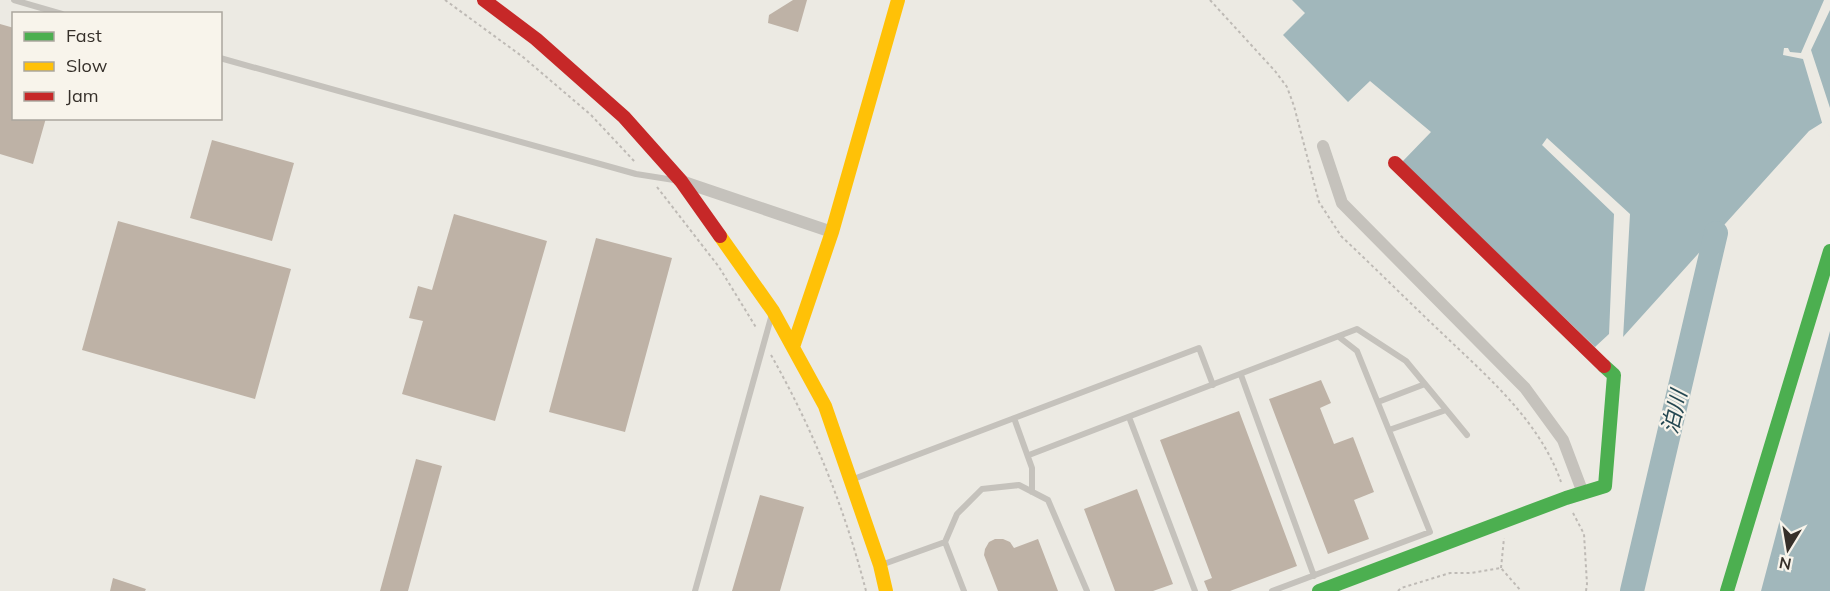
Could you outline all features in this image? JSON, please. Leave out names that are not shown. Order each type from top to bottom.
[{"type":"street","points":[[484,0],[536,39],[624,117],[681,181],[773,310],[825,405],[880,566],[886,591]]},
{"type":"street","points":[[793,347],[832,232],[898,0]]},
{"type":"street","points":[[1323,146],[1342,204],[1526,388],[1563,440],[1582,493]]},
{"type":"street","points":[[1319,591],[1566,498],[1605,486],[1614,375],[1395,164]]},
{"type":"street","points":[[681,181],[832,232]]},
{"type":"street","points":[[1727,591],[1830,251]]},
{"type":"lane","points":[[14,0],[55,12]]},
{"type":"lane","points":[[222,59],[647,176],[681,181]]},
{"type":"lane","points":[[695,591],[773,310]]},
{"type":"lane","points":[[1029,455],[1357,329],[1406,361],[1467,435]]},
{"type":"lane","points":[[1272,591],[1430,532],[1358,351],[1338,337]]},
{"type":"lane","points":[[851,480],[1199,348],[1213,385]]},
{"type":"lane","points":[[1241,375],[1314,576]]},
{"type":"lane","points":[[1378,402],[1425,384]]},
{"type":"lane","points":[[1389,430],[1446,410]]},
{"type":"lane","points":[[1129,417],[1195,591]]},
{"type":"lane","points":[[1014,418],[1029,455],[1032,468],[1032,492]]},
{"type":"lane","points":[[964,591],[945,542],[957,514],[982,489],[1019,485],[1048,500],[1087,591]]},
{"type":"lane","points":[[880,566],[945,542]]},
{"type":"path","points":[[445,0],[523,57],[582,108],[647,176],[719,267],[792,391],[840,505],[866,591]]},
{"type":"path","points":[[1566,498],[1584,534],[1586,591]]},
{"type":"path","points":[[1500,523],[1504,540],[1501,568],[1521,591]]},
{"type":"path","points":[[1398,591],[1401,588],[1450,573],[1471,573],[1501,568]]},
{"type":"water","points":[[1292,0],[1830,0],[1830,134],[1825,121],[1809,131],[1623,337],[1609,334],[1595,347],[1402,162],[1431,132],[1370,81],[1348,102],[1283,35],[1305,13]]},
{"type":"water","points":[[1830,331],[1830,591],[1761,591]]},
{"type":"pier","points":[[1824,0],[1830,0],[1830,10],[1811,50],[1830,108],[1830,137],[1823,126],[1803,59],[1783,55],[1784,48],[1788,48],[1790,52],[1801,53]]},
{"type":"pier","points":[[1547,138],[1630,214],[1623,339],[1609,335],[1614,214],[1542,145]]},
{"type":"building","points":[[793,0],[807,0],[798,32],[768,23],[769,15]]},
{"type":"building","points":[[0,24],[12,27],[12,120],[45,120],[33,164],[0,154]]},
{"type":"building","points":[[212,140],[294,163],[272,241],[190,218]]},
{"type":"building","points":[[454,214],[547,241],[495,421],[402,394],[423,321],[409,318],[418,286],[432,290]]},
{"type":"building","points":[[118,221],[291,269],[255,399],[82,350]]},
{"type":"building","points":[[596,238],[672,258],[625,432],[549,412]]},
{"type":"building","points":[[1321,380],[1331,403],[1320,408],[1334,444],[1353,437],[1374,492],[1354,500],[1369,539],[1328,554],[1269,399]]},
{"type":"building","points":[[1239,411],[1297,566],[1230,591],[1208,591],[1204,581],[1212,578],[1160,440]]},
{"type":"building","points":[[416,459],[442,466],[408,591],[380,591]]},
{"type":"building","points":[[1137,489],[1173,584],[1153,591],[1115,591],[1084,509]]},
{"type":"building","points":[[760,495],[804,507],[780,591],[732,591]]},
{"type":"building","points":[[995,539],[1010,542],[1014,548],[1038,539],[1058,591],[998,591],[984,555],[989,542]]},
{"type":"building","points":[[113,578],[146,589],[145,591],[110,591]]},
{"type":"waterway","name":"泊川","points":[[1632,591],[1716,233]]},
{"type":"traffic: fast","points":[[1727,591],[1830,251]]},
{"type":"traffic: fast","points":[[1319,591],[1566,498],[1605,486],[1614,375],[1604,366]]},
{"type":"traffic: slow","points":[[793,347],[832,232],[898,0]]},
{"type":"traffic: slow","points":[[720,236],[773,311],[825,406],[880,565],[886,591]]},
{"type":"traffic: jam","points":[[484,0],[536,39],[624,117],[681,181],[720,236]]},
{"type":"traffic: jam","points":[[1395,163],[1604,366]]}]
